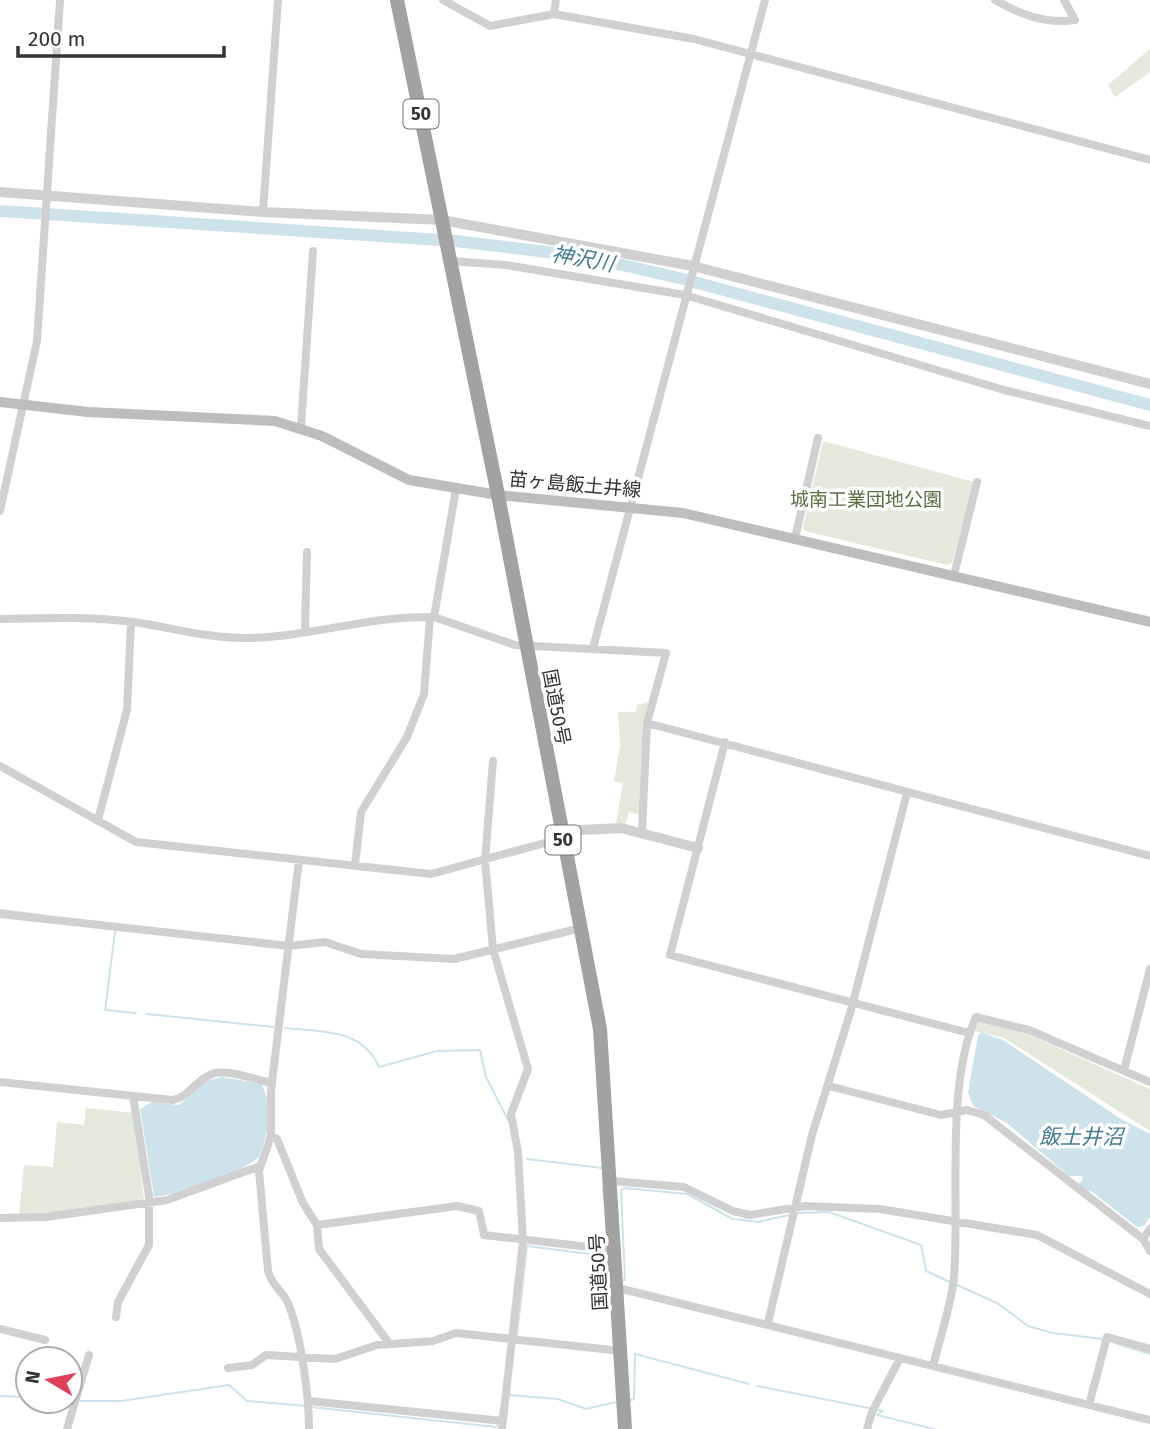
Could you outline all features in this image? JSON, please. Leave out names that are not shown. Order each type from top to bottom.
[{"type":"highway","name":"国道50号","points":[[397,0],[498,495],[600,1029],[612,1181],[625,1429]]},
{"type":"main road","name":"苗ヶ島飯土井線","points":[[0,402],[275,421],[301,427],[409,480],[498,495],[682,513],[1150,622]]},
{"type":"street","points":[[0,511],[37,341],[60,0]]},
{"type":"street","points":[[263,212],[278,0]]},
{"type":"street","points":[[443,0],[490,26],[554,14],[694,39],[1150,159]]},
{"type":"street","points":[[554,14],[556,0]]},
{"type":"street","points":[[593,648],[765,0]]},
{"type":"street","points":[[995,0],[1026,16],[1059,22],[1075,20],[1064,0]]},
{"type":"street","points":[[0,192],[47,199],[443,224],[693,268],[1150,384]]},
{"type":"street","points":[[301,427],[313,251]]},
{"type":"street","points":[[450,259],[506,265],[686,294],[1004,390],[1150,426]]},
{"type":"street","points":[[795,538],[818,438]]},
{"type":"street","points":[[954,575],[977,481]]},
{"type":"street","points":[[355,865],[362,812],[407,737],[424,694],[432,617],[456,489]]},
{"type":"street","points":[[305,631],[307,552]]},
{"type":"street","points":[[0,619],[63,617],[131,622],[243,638],[368,620],[432,617],[515,645],[666,653],[647,723],[642,833]]},
{"type":"street","points":[[98,820],[127,710],[131,622]]},
{"type":"street","points":[[647,723],[1150,856]]},
{"type":"street","points":[[725,742],[670,955],[969,1033]]},
{"type":"street","points":[[309,1401],[503,1425],[523,1241],[519,1152],[511,1114],[528,1069],[493,949],[485,861],[493,761]]},
{"type":"street","points":[[0,766],[136,842],[431,874],[485,861],[562,835],[621,828],[698,848]]},
{"type":"street","points":[[768,1323],[798,1206],[812,1135],[829,1086],[907,793]]},
{"type":"street","points":[[299,860],[272,1083],[271,1136],[260,1166],[268,1271],[272,1284],[288,1304],[309,1401],[309,1429]]},
{"type":"street","points":[[0,914],[289,946],[325,942],[361,954],[454,959],[581,928]]},
{"type":"street","points":[[1124,1070],[1150,970]]},
{"type":"street","points":[[933,1366],[954,1280],[958,1113],[969,1033],[976,1017],[1030,1030],[1150,1082]]},
{"type":"street","points":[[0,1082],[178,1099],[216,1073],[272,1083]]},
{"type":"street","points":[[829,1086],[941,1115],[975,1111],[999,1124],[1089,1200],[1143,1239],[1150,1251]]},
{"type":"street","points":[[116,1317],[118,1302],[148,1249],[149,1202],[133,1096]]},
{"type":"street","points":[[271,1136],[277,1139],[303,1203],[317,1225],[319,1249],[389,1343]]},
{"type":"street","points":[[0,1218],[46,1217],[149,1202],[188,1194],[260,1166]]},
{"type":"street","points":[[612,1181],[684,1187],[733,1211],[750,1215],[764,1215],[798,1206],[880,1209],[1037,1234],[1150,1294]]},
{"type":"street","points":[[317,1225],[427,1213],[453,1206],[479,1211],[484,1235],[616,1250]]},
{"type":"street","points":[[1143,1239],[1150,1229]]},
{"type":"street","points":[[618,1288],[768,1323],[1150,1420]]},
{"type":"street","points":[[0,1329],[45,1340]]},
{"type":"street","points":[[228,1368],[252,1365],[266,1355],[335,1359],[360,1349],[389,1343],[433,1341],[456,1333],[621,1351]]},
{"type":"street","points":[[1089,1405],[1107,1337],[1150,1349]]},
{"type":"street","points":[[67,1429],[89,1355]]},
{"type":"street","points":[[867,1429],[872,1412],[900,1358]]},
{"type":"green space","points":[[1150,49],[1150,72],[1115,97],[1108,85]]},
{"type":"green space","name":"城南工業団地公園","points":[[823,441],[974,482],[952,563],[947,565],[805,531],[803,527]]},
{"type":"green space","points":[[648,702],[643,725],[641,815],[629,812],[626,824],[616,823],[623,783],[614,781],[620,746],[618,712],[636,712],[637,705]]},
{"type":"green space","points":[[979,1022],[1025,1033],[1150,1089],[1150,1131],[1004,1038],[974,1031]]},
{"type":"green space","points":[[86,1108],[134,1113],[144,1200],[46,1215],[19,1215],[24,1165],[53,1167],[57,1122],[84,1125]]},
{"type":"water","name":"飯土井沼","points":[[982,1033],[1003,1040],[1121,1119],[1150,1134],[1150,1217],[1144,1226],[1137,1227],[1091,1191],[1087,1192],[1078,1184],[1082,1181],[1082,1176],[1069,1176],[1007,1123],[973,1106],[968,1093],[978,1035]]},
{"type":"water","points":[[222,1077],[261,1084],[265,1092],[268,1120],[259,1157],[209,1183],[154,1197],[140,1109],[152,1102],[179,1105],[206,1081]]},
{"type":"waterway","name":"神沢川","points":[[0,211],[456,241],[588,257],[683,279],[1150,405]]},
{"type":"waterway","points":[[0,910],[41,915]]},
{"type":"waterway","points":[[115,932],[105,1010],[136,1013]]},
{"type":"waterway","points":[[147,1014],[273,1027]]},
{"type":"waterway","points":[[285,1028],[339,1034],[362,1045],[372,1054],[379,1067],[437,1051],[480,1050],[486,1077],[508,1120]]},
{"type":"waterway","points":[[527,1159],[602,1168]]},
{"type":"waterway","points":[[603,1187],[606,1217]]},
{"type":"waterway","points":[[623,1280],[621,1191],[624,1188],[687,1194],[733,1219],[758,1222],[789,1215]]},
{"type":"waterway","points":[[798,1213],[829,1212],[921,1245],[926,1271],[952,1283]]},
{"type":"waterway","points":[[517,1335],[527,1246],[606,1256],[609,1280]]},
{"type":"waterway","points":[[957,1285],[997,1303],[1028,1326],[1053,1333],[1103,1339]]},
{"type":"waterway","points":[[1112,1342],[1150,1354]]},
{"type":"waterway","points":[[629,1401],[634,1399],[635,1354],[749,1384]]},
{"type":"waterway","points":[[84,1401],[121,1401],[229,1385],[247,1401],[306,1406]]},
{"type":"waterway","points":[[757,1386],[869,1408]]},
{"type":"waterway","points":[[499,1419],[504,1395]]},
{"type":"waterway","points":[[509,1395],[558,1399],[586,1409],[616,1402]]},
{"type":"waterway","points":[[0,1396],[14,1396]]},
{"type":"waterway","points":[[311,1407],[496,1427],[499,1424]]},
{"type":"waterway","points":[[878,1410],[883,1411],[877,1415],[934,1429]]}]
